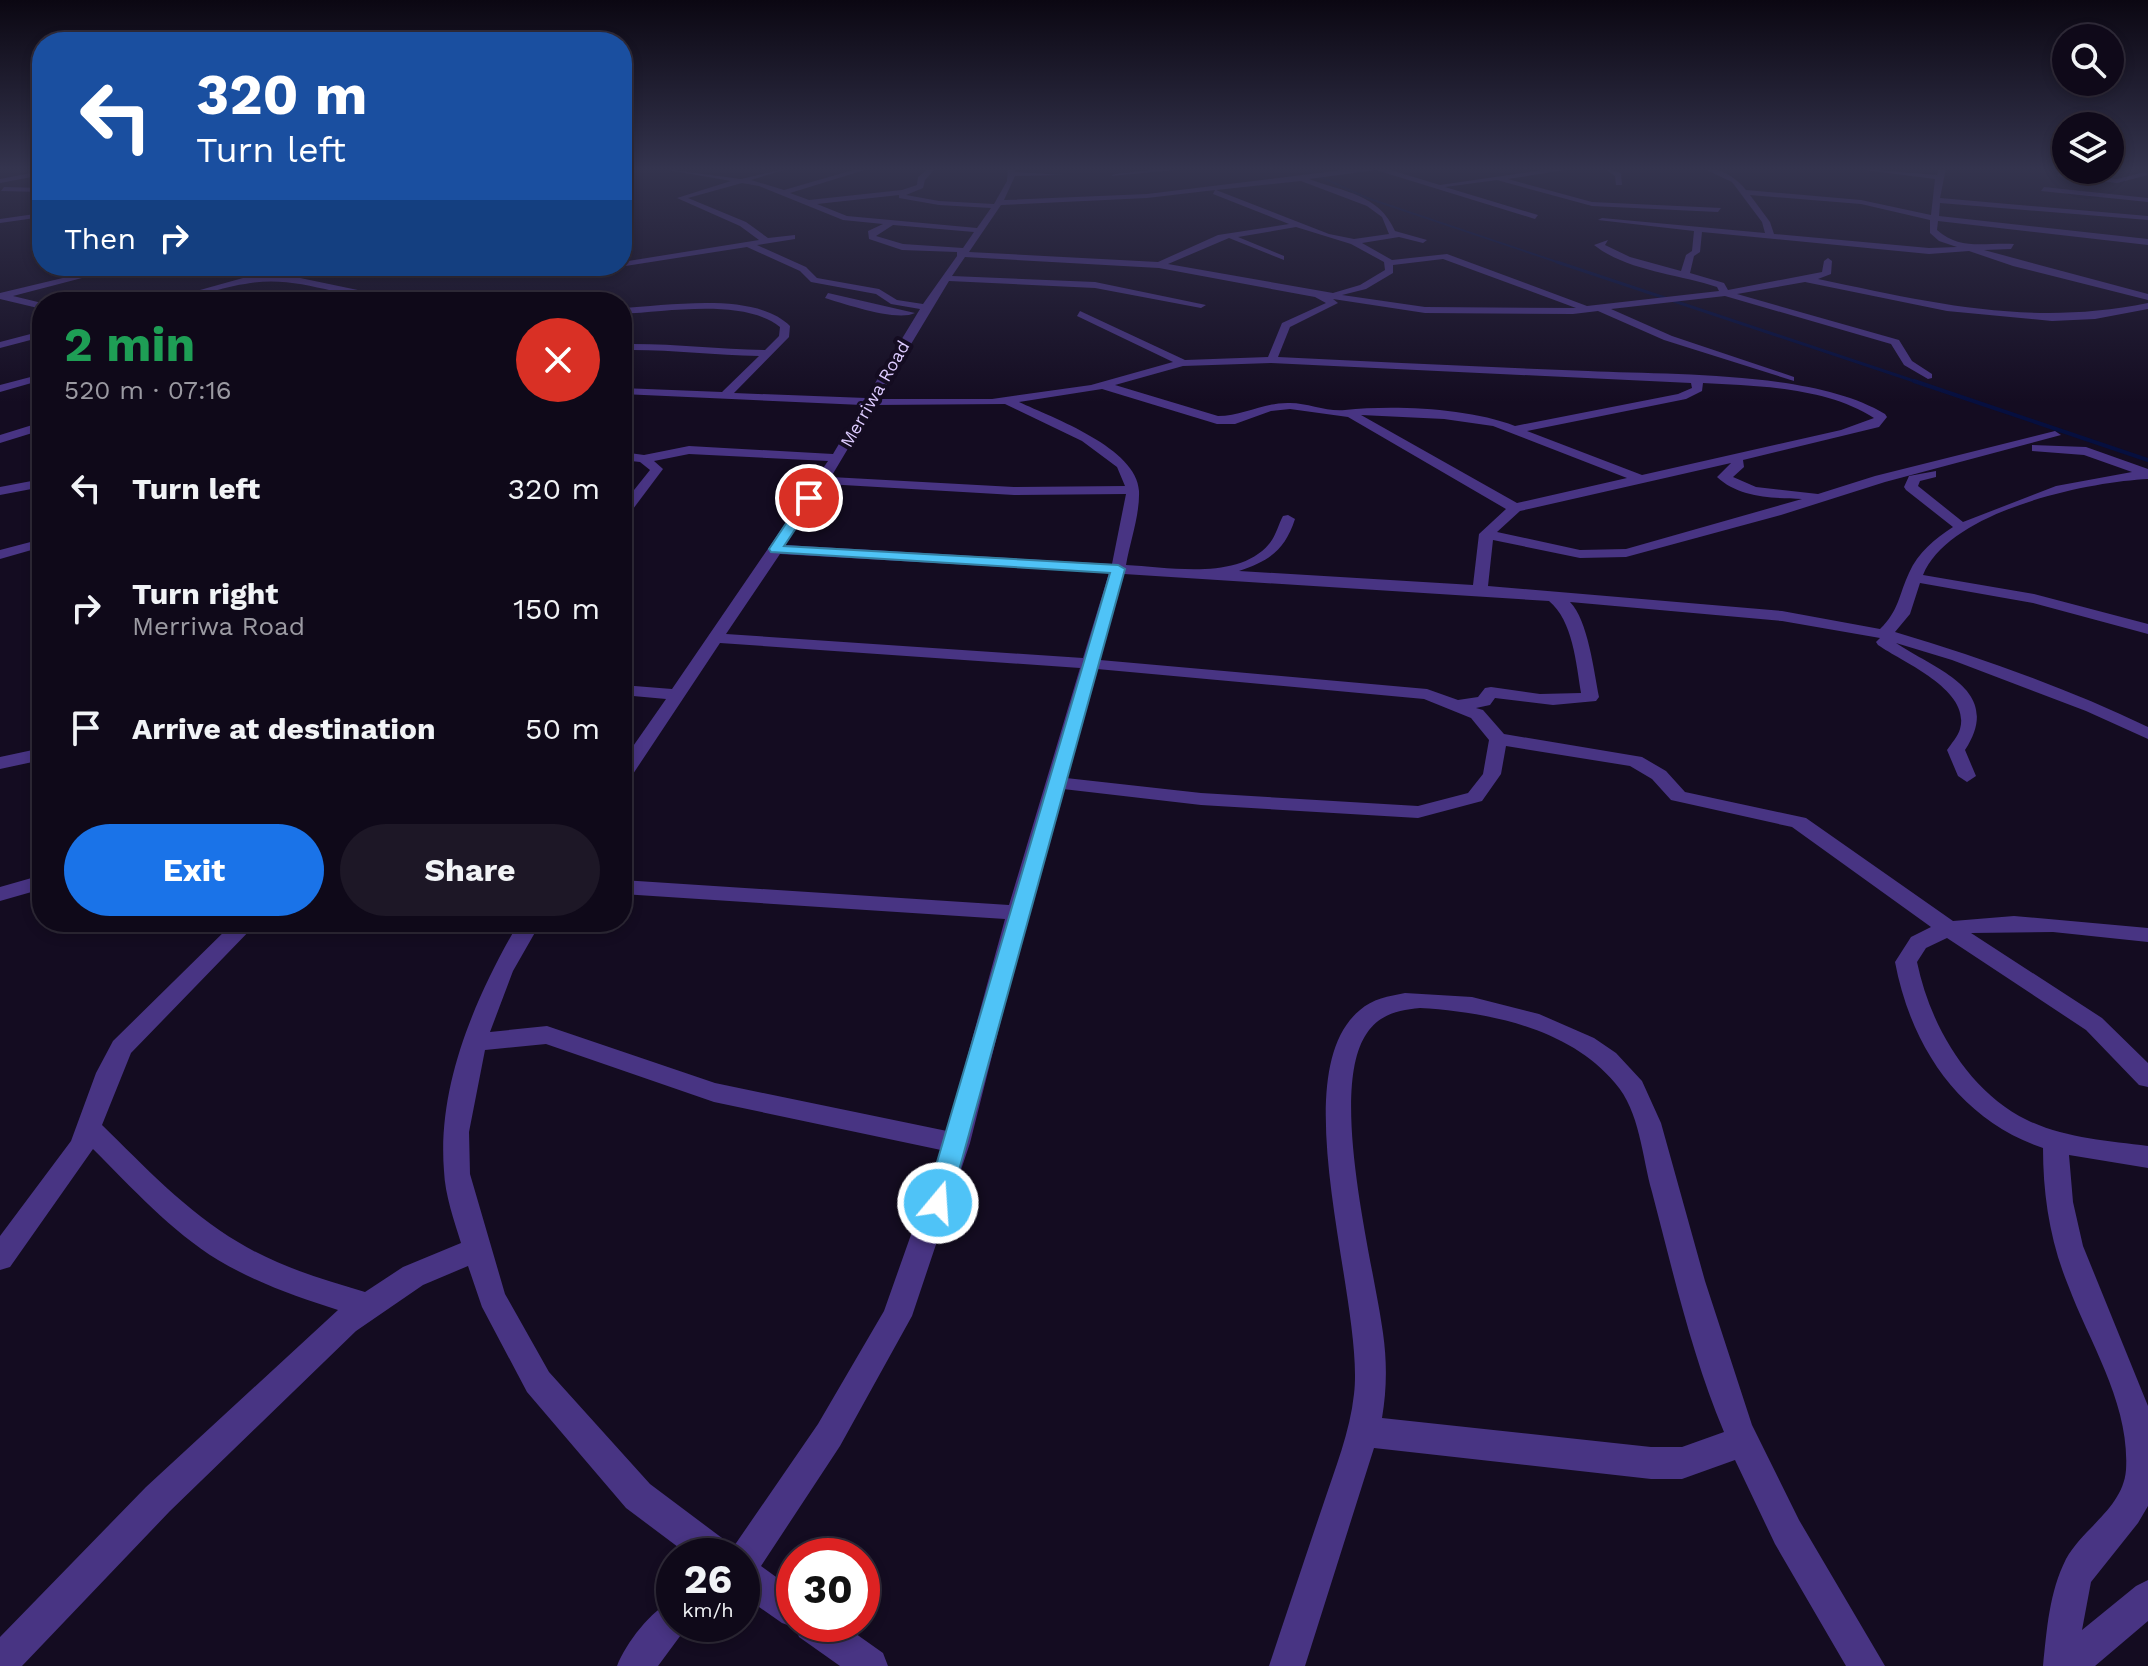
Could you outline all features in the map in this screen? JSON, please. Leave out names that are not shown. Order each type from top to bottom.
[{"type":"street","points":[[632,263],[745,246]]},
{"type":"street","points":[[751,246],[782,263],[803,269],[814,280],[879,292],[894,302],[924,310]]},
{"type":"street","points":[[898,246],[1159,265],[1227,280],[1425,310],[1594,309],[1725,293],[1803,279],[1826,274],[1828,261]]},
{"type":"street","name":"Merriwa Road","points":[[632,760],[674,694],[837,458],[966,246]]},
{"type":"street","points":[[1159,265],[1203,246]]},
{"type":"street","points":[[1250,246],[1281,258]]},
{"type":"street","points":[[1360,246],[1389,263],[1444,256],[1594,309],[1652,320],[1830,395]]},
{"type":"street","points":[[1599,246],[1618,256],[1721,285],[1725,293],[1895,342],[1908,363],[1928,376]]},
{"type":"street","points":[[1685,274],[1690,255],[1696,252],[1697,246]]},
{"type":"street","points":[[1871,246],[1920,251],[2011,246]]},
{"type":"street","points":[[1960,246],[2148,297]]},
{"type":"street","points":[[1065,260],[1062,270],[1074,283]]},
{"type":"street","points":[[1321,294],[1378,280],[1390,271],[1389,263]]},
{"type":"street","points":[[1227,280],[1263,273]]},
{"type":"street","points":[[0,295],[73,276]]},
{"type":"street","points":[[205,292],[270,277],[362,292]]},
{"type":"street","points":[[944,278],[1074,283],[1201,305]]},
{"type":"street","points":[[1803,279],[1934,304],[2007,313],[2088,317],[2148,306]]},
{"type":"street","points":[[814,280],[809,286],[812,291],[877,309],[924,310]]},
{"type":"street","points":[[339,292],[350,289]]},
{"type":"street","points":[[1271,360],[1281,345],[1283,328],[1287,323],[1313,316],[1333,303],[1321,294]]},
{"type":"street","points":[[0,295],[32,303]]},
{"type":"street","points":[[1651,301],[1652,320]]},
{"type":"street","points":[[632,311],[739,309],[773,314],[784,324],[784,337],[724,396]]},
{"type":"street","points":[[1080,314],[1183,363]]},
{"type":"street","points":[[0,345],[32,337]]},
{"type":"street","points":[[632,347],[680,346],[690,351],[766,353]]},
{"type":"street","points":[[632,391],[870,402],[1009,401],[1102,385],[1183,363],[1271,360],[1696,378],[1792,387],[1862,405],[1876,413],[1880,420],[1737,459],[1515,508],[1486,534],[1480,590]]},
{"type":"street","points":[[1516,428],[1556,424],[1682,397],[1698,389],[1696,378]]},
{"type":"street","points":[[0,389],[32,380]]},
{"type":"street","points":[[1102,385],[1217,420],[1235,420],[1279,407],[1444,415],[1516,428],[1643,480]]},
{"type":"street","points":[[760,1538],[829,1435],[897,1316],[957,1143],[1017,913],[1118,569],[1133,490],[1130,477],[1114,457],[1053,419],[1009,401]]},
{"type":"street","points":[[1343,411],[1515,508]]},
{"type":"street","points":[[0,439],[32,429]]},
{"type":"street","points":[[1486,534],[1580,554],[1626,553],[2055,435]]},
{"type":"street","points":[[1961,527],[1917,494],[1910,483],[1938,471],[2044,447],[2086,451],[2148,474]]},
{"type":"street","points":[[632,457],[644,459],[689,450],[837,458]]},
{"type":"street","points":[[632,501],[657,469],[644,459]]},
{"type":"street","points":[[1737,459],[1738,467],[1724,477],[1732,483],[1768,493],[1822,497]]},
{"type":"street","points":[[1878,633],[1905,613],[1921,562],[1933,548],[1961,527],[2095,479],[2148,474]]},
{"type":"street","points":[[821,480],[1014,491],[1133,490]]},
{"type":"street","points":[[1,488],[32,484]]},
{"type":"street","points":[[1215,575],[1272,553],[1279,544],[1288,519]]},
{"type":"street","points":[[0,555],[32,546]]},
{"type":"street","points":[[775,549],[1480,590],[1694,605],[1823,622],[1878,633],[1958,656],[2092,707],[2148,734]]},
{"type":"street","points":[[1916,578],[2023,597],[2148,629]]},
{"type":"street","points":[[1461,705],[1484,701],[1491,692],[1573,701],[1590,697],[1584,659],[1568,609],[1554,597]]},
{"type":"street","points":[[1878,633],[1960,691],[1971,714],[1970,735],[1956,750],[1967,776]]},
{"type":"street","points":[[715,638],[1092,664],[1420,692],[1461,705],[1485,720],[1498,739],[1492,774],[1475,797],[1418,812],[1201,799],[1055,782]]},
{"type":"street","points":[[632,691],[674,694]]},
{"type":"street","points":[[2092,707],[2148,715]]},
{"type":"street","points":[[1498,739],[1635,761],[1659,775],[1678,796],[1794,820],[2094,1024],[2122,1048],[2148,1078]]},
{"type":"street","points":[[0,763],[32,756]]},
{"type":"street","points":[[0,894],[32,885]]},
{"type":"street","points":[[632,888],[1017,913]]},
{"type":"street","points":[[2148,935],[2013,924],[1949,927],[1918,939],[1906,962],[1913,990],[1937,1046],[1969,1096],[1995,1116],[2056,1141],[2148,1157]]},
{"type":"street","points":[[0,1258],[74,1160],[90,1129],[108,1073],[122,1047],[237,932]]},
{"type":"street","points":[[524,932],[502,971],[474,1042],[456,1132],[457,1174],[477,1249],[492,1298],[538,1382],[638,1496],[694,1538]]},
{"type":"street","points":[[1287,1666],[1363,1431],[1371,1385],[1367,1309],[1344,1197],[1344,1063],[1354,1030],[1365,1015],[1381,1005],[1400,1000],[1440,1000],[1471,1005],[1585,1042],[1610,1059],[1627,1079],[1647,1113],[1659,1169],[1725,1392],[1744,1441],[1779,1520],[1867,1666]]},
{"type":"street","points":[[474,1042],[547,1035],[714,1092],[957,1143]]},
{"type":"street","points":[[90,1129],[160,1199],[209,1239],[292,1283],[366,1306]]},
{"type":"street","points":[[2056,1141],[2056,1189],[2073,1262],[2111,1347],[2140,1439],[2142,1471],[2136,1498],[2078,1571],[2071,1589],[2064,1666]]},
{"type":"street","points":[[0,1663],[158,1499],[303,1359],[366,1306],[413,1276],[477,1249]]},
{"type":"street","points":[[1363,1431],[1651,1463],[1682,1463],[1744,1441]]},
{"type":"street","points":[[2064,1666],[2148,1598]]},
{"type":"street","points":[[635,1666],[656,1640]]},
{"type":"street","points":[[837,1642],[870,1666]]},
{"type":"waterway","points":[[1509,246],[1563,264]]},
{"type":"waterway","points":[[1557,262],[1563,264]]},
{"type":"waterway","points":[[1563,264],[1914,381]]},
{"type":"waterway","points":[[1914,381],[1920,383]]},
{"type":"waterway","points":[[1914,381],[2148,460]]},
{"type":"route","points":[[809,498],[775,549],[1118,569],[1017,913],[957,1143],[938,1203]]}]
